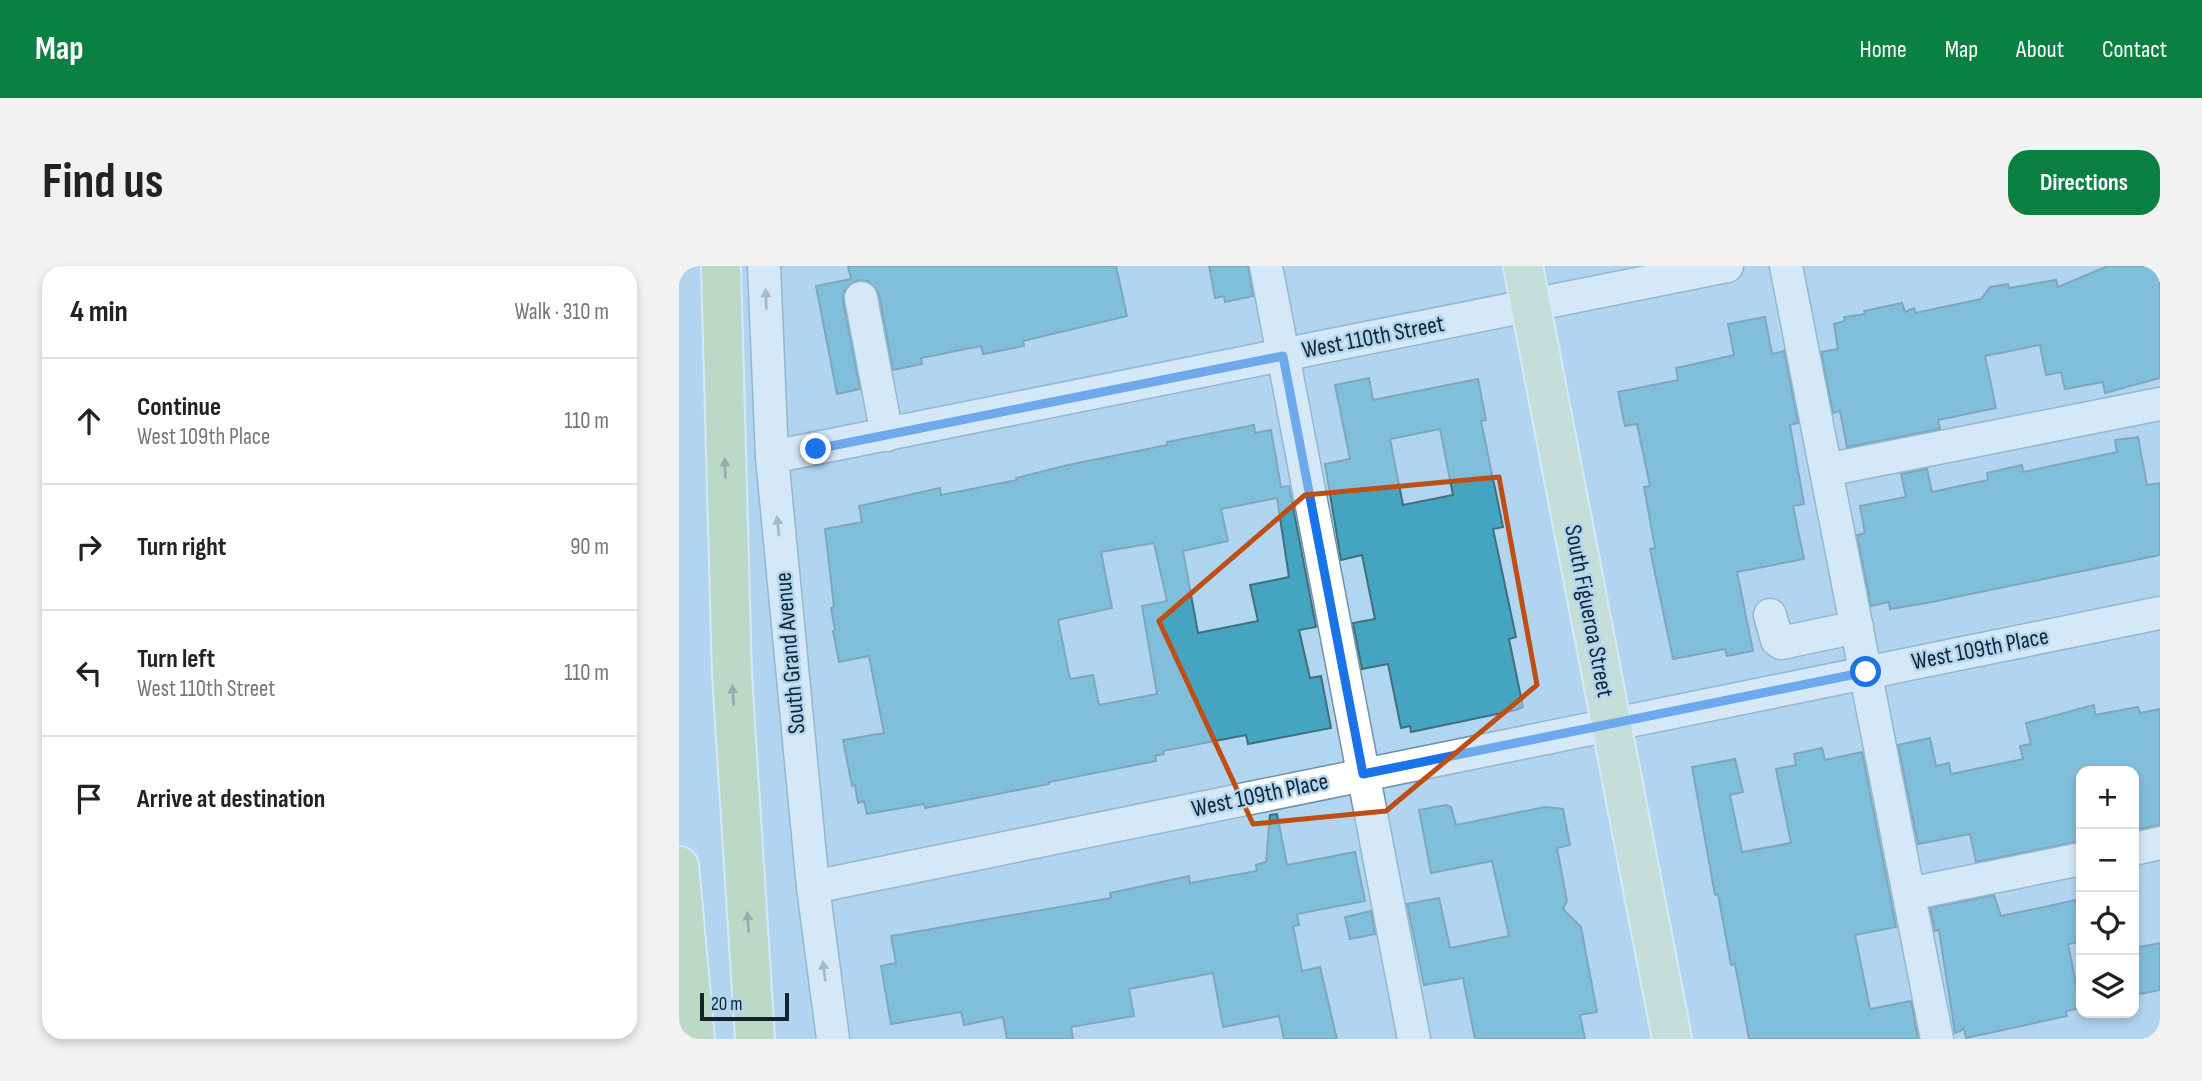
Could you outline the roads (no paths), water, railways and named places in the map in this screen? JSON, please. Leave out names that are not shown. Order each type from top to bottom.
[{"type":"highway","points":[[721,266],[732,675],[755,1039]]},
{"type":"highway","points":[[679,866],[695,1039]]},
{"type":"main road","name":"South Figueroa Street","points":[[1523,266],[1672,1039]]},
{"type":"street","name":"South Grand Avenue","points":[[764,266],[772,457],[813,887],[833,1039]]},
{"type":"street","points":[[1266,266],[1414,1039]]},
{"type":"street","name":"West 110th Street","points":[[772,457],[1727,266]]},
{"type":"street","points":[[1786,266],[1937,1039]]},
{"type":"street","points":[[861,298],[887,435]]},
{"type":"street","points":[[1826,470],[2160,404]]},
{"type":"street","name":"West 109th Place","points":[[813,887],[2160,613]]},
{"type":"street","points":[[1770,615],[1777,640],[1781,643],[1857,627]]},
{"type":"street","points":[[2139,848],[2160,843]]},
{"type":"street","points":[[1909,894],[2076,860]]}]
